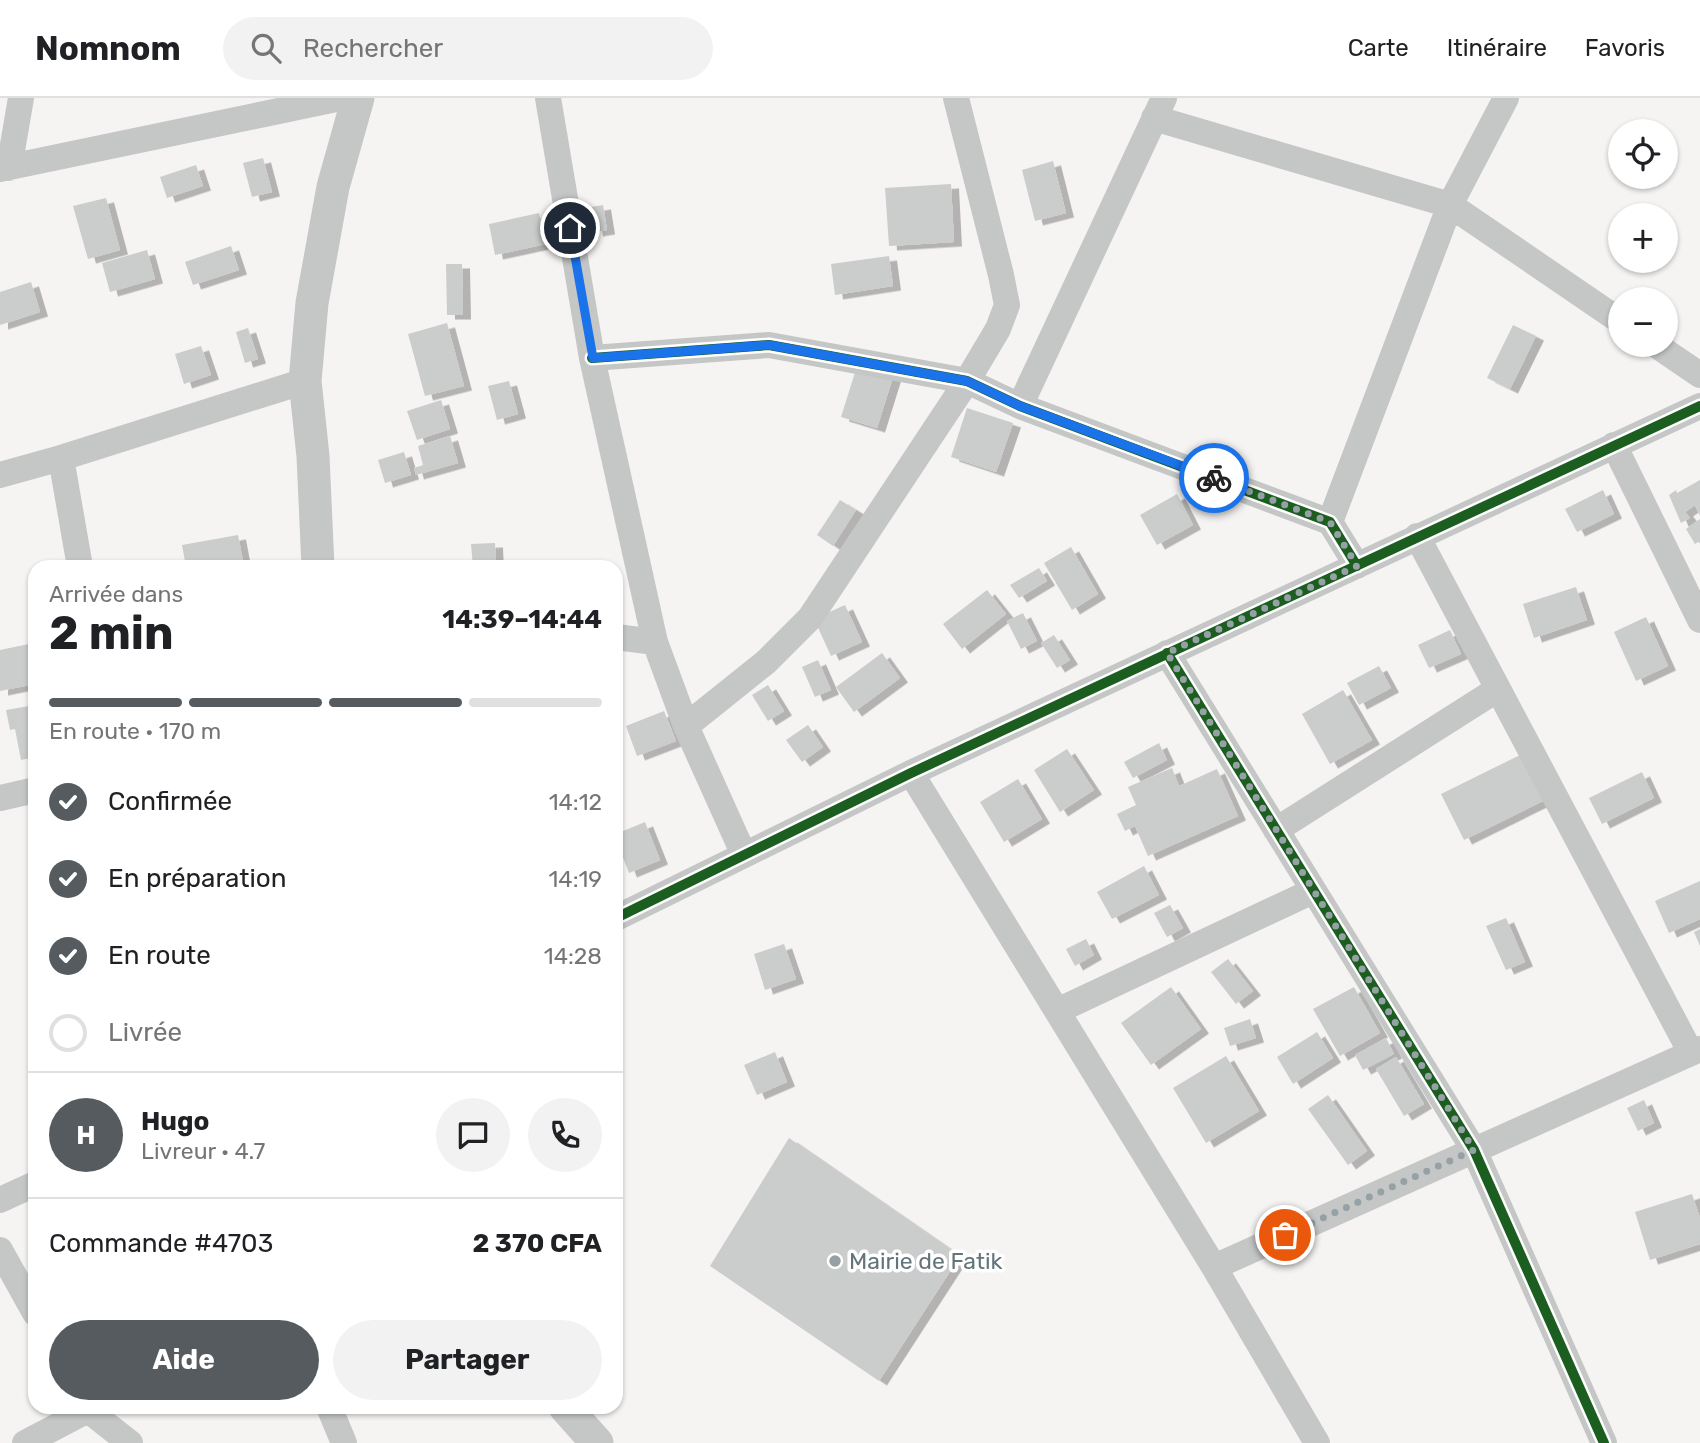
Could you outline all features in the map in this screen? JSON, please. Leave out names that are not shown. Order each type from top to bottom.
[{"type":"street","points":[[21,98],[4,169],[341,98]]},
{"type":"street","points":[[318,560],[313,456],[305,381],[312,303],[333,187],[358,98]]},
{"type":"street","points":[[548,98],[593,358],[655,642],[686,726],[744,855]]},
{"type":"street","points":[[686,726],[766,662],[810,618],[967,381],[998,329],[1006,305],[1001,275],[956,98]]},
{"type":"street","points":[[1330,522],[1450,205],[1506,98]]},
{"type":"street","points":[[1020,406],[1159,108],[1450,205],[1608,313]]},
{"type":"street","points":[[593,358],[769,345],[967,381],[1020,406],[1330,522],[1357,566]]},
{"type":"street","points":[[1674,357],[1700,375]]},
{"type":"street","points":[[0,475],[305,381]]},
{"type":"street","points":[[623,915],[911,773],[1700,406]]},
{"type":"street","points":[[1614,444],[1697,607]]},
{"type":"street","points":[[61,458],[79,560]]},
{"type":"street","points":[[1214,1267],[1695,1051],[1417,536]]},
{"type":"street","points":[[623,638],[655,642]]},
{"type":"street","points":[[1167,653],[1474,1150],[1604,1443]]},
{"type":"street","points":[[1276,830],[1498,689]]},
{"type":"street","points":[[911,773],[1214,1267],[1317,1443]]},
{"type":"street","points":[[0,798],[28,792]]},
{"type":"street","points":[[1057,1012],[1313,891]]},
{"type":"street","points":[[0,1200],[28,1187]]},
{"type":"street","points":[[0,1250],[28,1300]]},
{"type":"street","points":[[25,1443],[76,1414]]},
{"type":"street","points":[[94,1414],[130,1443]]},
{"type":"street","points":[[332,1414],[344,1443]]},
{"type":"street","points":[[564,1414],[564,1443]]},
{"type":"street","points":[[570,1414],[597,1443]]},
{"type":"building","points":[[263,158],[272,192],[252,197],[243,163]]},
{"type":"building","points":[[1053,161],[1066,213],[1035,221],[1022,170]]},
{"type":"building","points":[[196,165],[203,186],[167,198],[160,177]]},
{"type":"building","points":[[951,184],[954,242],[889,246],[885,188]]},
{"type":"building","points":[[106,198],[120,250],[88,259],[73,206]]},
{"type":"building","points":[[603,205],[607,230],[595,232],[591,207]]},
{"type":"building","points":[[539,213],[546,244],[495,255],[489,224]]},
{"type":"building","points":[[231,246],[239,270],[193,285],[185,262]]},
{"type":"building","points":[[147,250],[155,279],[110,292],[102,263]]},
{"type":"building","points":[[889,256],[893,286],[835,295],[831,264]]},
{"type":"building","points":[[446,264],[462,264],[463,315],[447,315]]},
{"type":"building","points":[[31,282],[40,312],[0,325],[0,292]]},
{"type":"building","points":[[447,323],[464,386],[425,396],[408,334]]},
{"type":"building","points":[[1513,325],[1536,336],[1510,389],[1487,378]]},
{"type":"building","points":[[248,328],[258,359],[245,363],[236,332]]},
{"type":"building","points":[[201,346],[211,375],[184,384],[175,354]]},
{"type":"building","points":[[857,366],[893,377],[877,428],[841,417]]},
{"type":"building","points":[[509,381],[518,414],[497,420],[488,386]]},
{"type":"building","points":[[441,400],[450,429],[417,440],[407,411]]},
{"type":"building","points":[[967,408],[1013,423],[996,472],[951,457]]},
{"type":"building","points":[[450,436],[458,463],[416,475],[414,468],[423,465],[418,446]]},
{"type":"building","points":[[404,452],[411,475],[385,483],[378,460]]},
{"type":"building","points":[[1700,480],[1700,516],[1695,505],[1685,512],[1690,518],[1681,523],[1669,495]]},
{"type":"building","points":[[1603,490],[1614,514],[1577,532],[1565,509]]},
{"type":"building","points":[[1177,494],[1193,525],[1157,545],[1140,515]]},
{"type":"building","points":[[840,500],[856,510],[833,546],[817,535]]},
{"type":"building","points":[[1700,519],[1700,541],[1695,544],[1686,529]]},
{"type":"building","points":[[238,535],[243,560],[185,560],[182,545]]},
{"type":"building","points":[[495,543],[496,560],[472,560],[471,544]]},
{"type":"building","points":[[1071,547],[1098,594],[1072,610],[1044,563]]},
{"type":"building","points":[[1039,568],[1047,581],[1019,598],[1010,585]]},
{"type":"building","points":[[1576,587],[1587,620],[1534,638],[1523,604]]},
{"type":"building","points":[[987,590],[1006,614],[962,649],[943,624]]},
{"type":"building","points":[[845,605],[862,642],[831,656],[814,619]]},
{"type":"building","points":[[1023,613],[1037,641],[1021,649],[1007,621]]},
{"type":"building","points":[[1646,617],[1668,666],[1636,681],[1614,632]]},
{"type":"building","points":[[1450,630],[1461,654],[1429,668],[1418,645]]},
{"type":"building","points":[[1054,635],[1070,660],[1057,668],[1041,643]]},
{"type":"building","points":[[28,644],[28,685],[0,691],[0,650]]},
{"type":"building","points":[[882,653],[900,678],[854,712],[836,687]]},
{"type":"building","points":[[818,660],[831,690],[815,697],[802,667]]},
{"type":"building","points":[[1379,666],[1391,688],[1359,705],[1347,683]]},
{"type":"building","points":[[768,685],[784,711],[768,721],[752,695]]},
{"type":"building","points":[[1343,690],[1372,740],[1330,764],[1302,714]]},
{"type":"building","points":[[28,706],[28,758],[21,760],[15,729],[10,730],[6,710]]},
{"type":"building","points":[[664,711],[676,741],[637,756],[626,726]]},
{"type":"building","points":[[808,725],[823,747],[802,762],[786,740]]},
{"type":"building","points":[[1159,743],[1167,760],[1133,778],[1124,762]]},
{"type":"building","points":[[1067,749],[1094,790],[1060,812],[1034,770]]},
{"type":"building","points":[[1520,755],[1543,801],[1464,840],[1441,794]]},
{"type":"building","points":[[1172,768],[1179,786],[1217,769],[1238,816],[1148,856],[1135,826],[1125,831],[1117,814],[1136,805],[1128,787]]},
{"type":"building","points":[[1642,772],[1654,798],[1602,824],[1589,798]]},
{"type":"building","points":[[1018,779],[1042,819],[1004,842],[980,802]]},
{"type":"building","points":[[645,822],[660,860],[629,873],[623,858],[623,831]]},
{"type":"building","points":[[1144,866],[1159,895],[1112,919],[1097,892]]},
{"type":"building","points":[[1700,881],[1700,919],[1669,933],[1655,901]]},
{"type":"building","points":[[1170,905],[1183,928],[1167,937],[1154,913]]},
{"type":"building","points":[[1506,918],[1525,962],[1506,970],[1486,926]]},
{"type":"building","points":[[1700,929],[1700,946],[1694,932]]},
{"type":"building","points":[[1086,939],[1094,955],[1075,966],[1066,949]]},
{"type":"building","points":[[784,944],[796,979],[765,990],[754,954]]},
{"type":"building","points":[[1228,959],[1253,991],[1236,1004],[1211,972]]},
{"type":"building","points":[[1171,987],[1201,1029],[1151,1065],[1121,1023]]},
{"type":"building","points":[[1354,987],[1380,1033],[1340,1056],[1313,1009]]},
{"type":"building","points":[[1250,1019],[1256,1038],[1230,1046],[1224,1028]]},
{"type":"building","points":[[1317,1032],[1333,1058],[1293,1084],[1277,1057]]},
{"type":"building","points":[[1386,1038],[1394,1054],[1363,1070],[1355,1055]]},
{"type":"building","points":[[775,1052],[787,1082],[757,1095],[744,1065]]},
{"type":"building","points":[[1226,1056],[1259,1111],[1206,1143],[1173,1088]]},
{"type":"building","points":[[1396,1057],[1424,1104],[1404,1116],[1376,1069]]},
{"type":"building","points":[[1328,1095],[1367,1151],[1348,1165],[1308,1109]]},
{"type":"building","points":[[1644,1100],[1654,1123],[1638,1131],[1627,1108]]},
{"type":"building","name":"Mairie de Fatik","points":[[789,1138],[960,1256],[879,1381],[710,1266]]},
{"type":"building","points":[[1692,1194],[1700,1218],[1700,1244],[1650,1260],[1635,1212]]},
{"type":"cycle path","points":[[592,358],[769,345],[967,381],[1020,406],[1330,522],[1357,566]]},
{"type":"cycle path","points":[[623,915],[911,773],[1700,406]]},
{"type":"cycle path","points":[[1167,653],[1474,1150],[1604,1443]]},
{"type":"way so far","points":[[1214,478],[1330,522],[1357,566],[1167,653],[1474,1150],[1285,1235]]},
{"type":"place","name":"Mairie de Fatik","points":[[835,1261]]},
{"type":"route","points":[[570,228],[593,358],[769,345],[967,381],[1020,406],[1214,478]]}]
